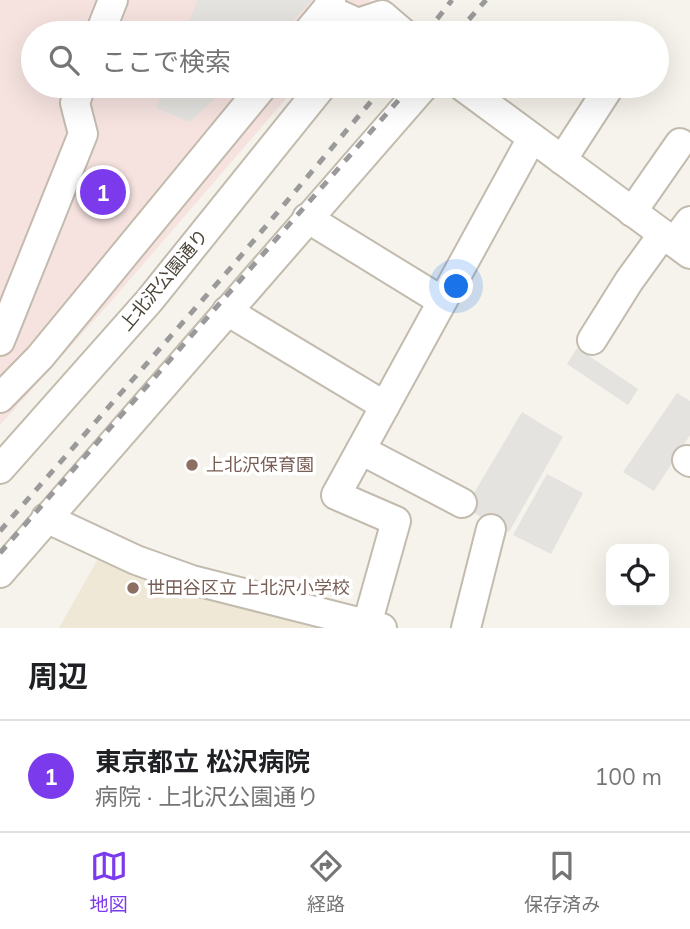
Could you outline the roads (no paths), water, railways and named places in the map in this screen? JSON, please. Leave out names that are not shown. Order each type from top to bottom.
[{"type":"street","points":[[105,21],[113,0]]},
{"type":"street","points":[[316,21],[329,4],[355,21]]},
{"type":"street","points":[[0,341],[83,134],[75,103],[77,98]]},
{"type":"street","points":[[0,398],[40,357],[253,98]]},
{"type":"street","name":"上北沢公園通り","points":[[0,469],[149,301],[312,98]]},
{"type":"street","points":[[0,573],[413,98]]},
{"type":"street","points":[[482,98],[632,212],[679,238],[629,281],[592,340]]},
{"type":"street","points":[[562,160],[602,98]]},
{"type":"street","points":[[46,518],[136,560],[192,580],[372,627],[396,522],[336,495],[532,138]]},
{"type":"street","points":[[632,212],[680,144]]},
{"type":"street","points":[[307,218],[442,302]]},
{"type":"street","points":[[227,311],[385,406]]},
{"type":"street","points":[[361,450],[462,503]]},
{"type":"street","points":[[466,628],[491,529]]},
{"type":"railway","points":[[435,21],[452,0]]},
{"type":"railway","points":[[468,21],[486,0]]},
{"type":"railway","points":[[0,531],[234,264],[374,98]]},
{"type":"railway","points":[[0,553],[400,98]]},
{"type":"place","name":"東京都立 松沢病院","points":[[103,192]]},
{"type":"place","name":"上北沢保育園","points":[[192,465]]},
{"type":"place","name":"世田谷区立 上北沢小学校","points":[[133,588]]}]
